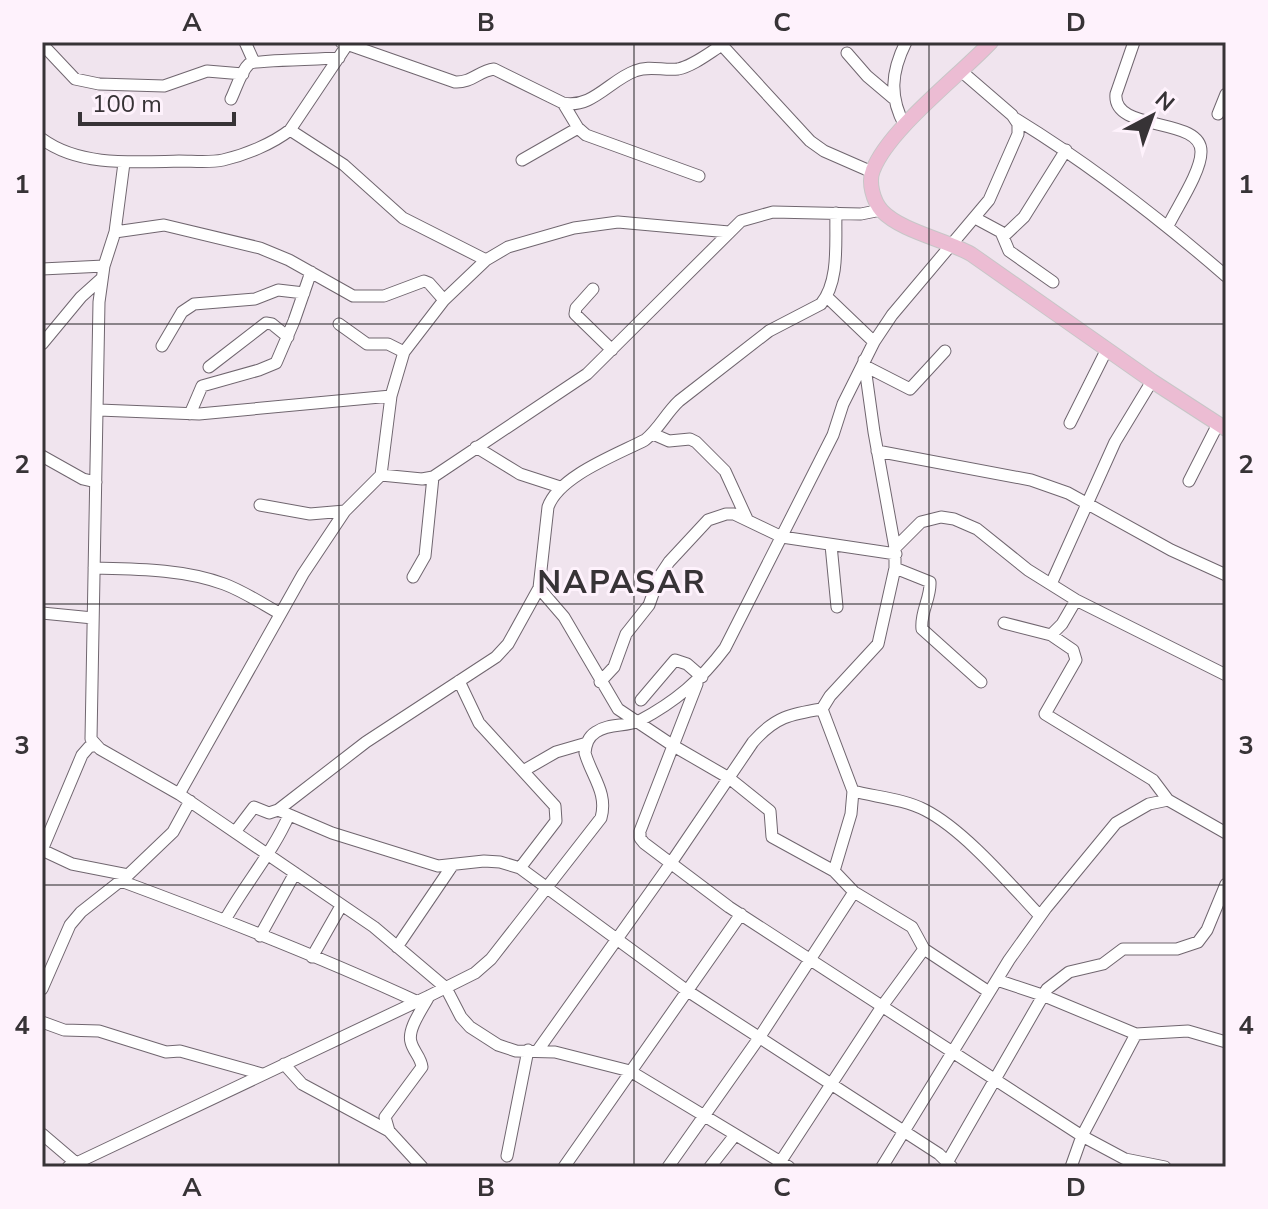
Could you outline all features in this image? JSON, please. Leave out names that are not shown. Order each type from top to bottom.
[{"type":"main road","points":[[991,42],[905,126],[879,158],[872,172],[873,193],[881,210],[898,222],[951,243],[996,270],[1152,381],[1222,426]]},
{"type":"street","points":[[245,42],[254,62]]},
{"type":"street","points":[[905,126],[893,98],[893,87],[906,42]]},
{"type":"street","points":[[1134,42],[1116,94],[1121,110],[1130,116],[1194,136],[1201,144],[1196,169],[1168,226]]},
{"type":"street","points":[[42,44],[75,79],[99,84],[164,86],[207,71],[243,74]]},
{"type":"street","points":[[42,139],[60,151],[124,163],[220,160],[271,141],[290,130],[339,58],[344,44],[455,82],[470,81],[486,70],[494,69],[573,105],[584,102],[635,71],[682,68],[721,44],[810,141],[824,151],[872,172]]},
{"type":"street","points":[[847,53],[867,76],[893,98]]},
{"type":"street","points":[[231,99],[243,74],[254,62],[339,58]]},
{"type":"street","points":[[961,71],[1016,119],[1066,150],[1168,226],[1226,276]]},
{"type":"street","points":[[1218,114],[1226,94]]},
{"type":"street","points":[[563,103],[578,128],[597,141],[699,176]]},
{"type":"street","points":[[1016,119],[1018,134],[989,200],[892,315],[874,342],[833,435],[725,648],[700,679],[672,745],[640,838],[741,914],[1082,1136],[1125,1159],[1165,1167]]},
{"type":"street","points":[[522,160],[578,128]]},
{"type":"street","points":[[290,130],[344,165],[403,218],[486,260]]},
{"type":"street","points":[[1004,236],[1024,217],[1066,150]]},
{"type":"street","points":[[124,163],[115,232],[101,279],[89,732],[95,745],[190,801],[397,947],[446,988],[461,1017],[470,1027],[507,1050],[533,1050],[598,1061],[630,1071],[646,1078],[782,1165],[830,1085],[924,949]]},
{"type":"street","points":[[381,475],[422,479],[433,477],[570,387],[612,350],[729,232],[748,218],[773,212],[861,214],[881,210]]},
{"type":"street","points":[[225,920],[281,835],[283,812],[366,742],[496,657],[508,644],[539,588],[548,507],[560,487],[653,434],[679,401],[769,331],[821,304],[827,297],[833,275],[836,213]]},
{"type":"street","points":[[975,218],[1004,236],[1009,251],[1053,282]]},
{"type":"street","points":[[179,794],[279,613],[345,511],[381,475],[391,396],[404,352],[444,300],[486,260],[508,247],[592,225],[645,224],[729,232]]},
{"type":"street","points":[[115,232],[152,226],[176,227],[274,252],[353,296],[384,296],[424,281],[444,300]]},
{"type":"street","points":[[42,269],[104,266]]},
{"type":"street","points":[[190,414],[202,386],[273,365],[288,337],[311,272]]},
{"type":"street","points":[[42,344],[81,297],[101,279]]},
{"type":"street","points":[[593,289],[576,308],[575,314],[612,350]]},
{"type":"street","points":[[162,346],[182,312],[194,304],[255,299],[278,290],[304,293]]},
{"type":"street","points":[[827,297],[874,342]]},
{"type":"street","points":[[209,367],[266,323],[288,337]]},
{"type":"street","points":[[339,324],[367,344],[388,344],[404,352]]},
{"type":"street","points":[[1070,423],[1107,349]]},
{"type":"street","points":[[864,363],[910,389],[945,351]]},
{"type":"street","points":[[507,1156],[533,1050],[617,940],[753,742],[775,721],[787,715],[822,709],[830,696],[878,644],[896,551],[864,363]]},
{"type":"street","points":[[1051,584],[1115,442],[1152,381]]},
{"type":"street","points":[[99,410],[190,414],[391,396]]},
{"type":"street","points":[[1189,481],[1222,426]]},
{"type":"street","points":[[653,434],[669,441],[690,439],[696,442],[725,471],[747,519]]},
{"type":"street","points":[[476,447],[520,474],[560,487]]},
{"type":"street","points":[[877,451],[1031,480],[1060,490],[1171,550],[1226,575]]},
{"type":"street","points":[[42,456],[83,479],[96,482]]},
{"type":"street","points":[[413,577],[421,566],[427,545],[433,477]]},
{"type":"street","points":[[260,505],[310,514],[345,511]]},
{"type":"street","points":[[600,682],[614,667],[626,634],[649,605],[659,577],[708,520],[715,516],[734,514],[782,537],[896,551]]},
{"type":"street","points":[[896,551],[921,522],[941,517],[954,519],[977,529],[1011,558],[1076,600],[1226,675]]},
{"type":"street","points":[[831,545],[837,607]]},
{"type":"street","points":[[94,568],[154,570],[204,578],[226,584],[279,613]]},
{"type":"street","points":[[895,568],[930,582],[921,616],[922,629],[981,682]]},
{"type":"street","points":[[539,588],[564,617],[613,705],[672,745],[729,778],[770,811],[770,832],[775,840],[834,871],[854,892],[912,927],[924,949],[989,992]]},
{"type":"street","points":[[1051,635],[1062,624],[1076,600]]},
{"type":"street","points":[[42,613],[93,618]]},
{"type":"street","points":[[1004,623],[1051,635],[1073,650],[1076,660],[1045,714],[1153,780],[1168,800]]},
{"type":"street","points":[[641,700],[675,660],[687,664],[700,679]]},
{"type":"street","points":[[42,1134],[72,1165],[475,973],[491,959],[601,818],[602,791],[586,758],[587,743],[592,735],[606,727],[636,722],[700,679]]},
{"type":"street","points":[[459,681],[479,723],[548,796],[557,813],[556,821],[520,868]]},
{"type":"street","points":[[822,709],[853,791],[851,814],[834,871]]},
{"type":"street","points":[[523,771],[547,755],[587,743]]},
{"type":"street","points":[[95,745],[82,755],[42,850],[72,864],[124,878],[312,957],[424,999]]},
{"type":"street","points":[[853,791],[912,805],[936,817],[978,851],[1040,916]]},
{"type":"street","points":[[888,1166],[904,1133],[989,992],[1040,916],[1116,823],[1149,804],[1168,800],[1226,833]]},
{"type":"street","points":[[42,989],[70,925],[173,832],[190,801]]},
{"type":"street","points":[[235,832],[254,807],[269,813],[283,812],[332,833],[438,866],[484,861],[520,868],[686,990],[950,1164],[1042,995],[1069,972],[1103,964],[1123,949],[1177,949],[1198,942],[1207,930],[1226,884]]},
{"type":"street","points":[[397,947],[452,866]]},
{"type":"street","points":[[260,936],[295,873]]},
{"type":"street","points":[[668,1167],[759,1038],[854,892]]},
{"type":"street","points":[[312,957],[341,906]]},
{"type":"street","points":[[564,1167],[741,914]]},
{"type":"street","points":[[997,980],[1136,1034],[1188,1031],[1226,1042]]},
{"type":"street","points":[[414,1165],[385,1122],[387,1112],[422,1067],[411,1034],[424,999]]},
{"type":"street","points":[[42,1022],[64,1030],[99,1031],[166,1052],[180,1051],[262,1074]]},
{"type":"street","points":[[1071,1167],[1082,1136],[1136,1034]]},
{"type":"street","points":[[284,1064],[302,1084],[389,1131]]},
{"type":"street","points":[[710,1167],[735,1135]]},
{"type":"district","name":"NAPASAR","points":[[622,582]]}]
